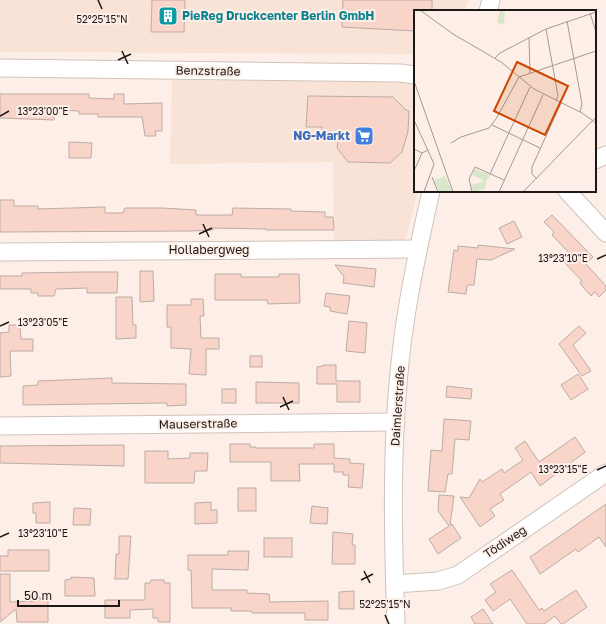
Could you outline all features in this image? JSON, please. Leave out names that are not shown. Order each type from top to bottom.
[{"type":"street","points":[[488,10],[491,0]]},
{"type":"street","name":"Benzstraße","points":[[0,68],[414,74]]},
{"type":"street","points":[[596,160],[606,155]]},
{"type":"street","name":"Daimlerstraße","points":[[396,624],[394,455],[396,422],[402,349],[418,249],[431,192]]},
{"type":"street","points":[[568,192],[606,233]]},
{"type":"street","name":"Hollabergweg","points":[[0,252],[418,249]]},
{"type":"street","name":"Mauserstraße","points":[[0,426],[396,422]]},
{"type":"street","name":"Tödiweg","points":[[395,584],[438,581],[458,574],[606,473]]},
{"type":"shaded area","points":[[0,0],[469,0],[465,10],[414,10],[414,54],[0,52]]},
{"type":"shaded area","points":[[172,80],[399,82],[414,84],[414,192],[418,192],[407,235],[402,241],[334,243],[333,162],[170,164]]},
{"type":"building","name":"PieReg Druckcenter Berlin GmbH","points":[[152,0],[185,0],[184,32],[151,32]]},
{"type":"building","points":[[343,0],[432,0],[432,10],[414,10],[414,31],[342,27]]},
{"type":"building","points":[[0,94],[89,94],[89,98],[114,99],[114,94],[124,94],[124,104],[162,103],[162,131],[155,131],[156,136],[145,136],[142,117],[98,117],[98,114],[79,114],[79,111],[54,110],[54,120],[0,118]]},
{"type":"building","name":"NG-Markt","points":[[308,96],[393,97],[406,110],[409,111],[408,131],[402,152],[390,163],[348,162],[337,148],[338,141],[322,140],[322,127],[306,127]]},
{"type":"building","points":[[69,142],[92,143],[91,158],[69,158]]},
{"type":"building","points":[[0,200],[14,200],[14,206],[38,206],[38,209],[105,207],[105,213],[123,213],[125,208],[196,210],[196,215],[232,215],[233,208],[291,209],[291,211],[325,212],[325,217],[333,217],[334,230],[213,228],[213,230],[191,231],[0,232]]},
{"type":"building","points":[[552,215],[593,257],[586,264],[606,286],[606,290],[599,297],[595,292],[591,296],[582,286],[580,282],[582,281],[565,263],[572,256],[552,235],[554,232],[544,222]]},
{"type":"building","points":[[514,221],[522,237],[507,244],[499,228]]},
{"type":"building","points":[[478,245],[515,249],[491,260],[477,259],[474,285],[467,285],[466,294],[448,292],[454,250],[458,251],[458,246],[478,248]]},
{"type":"building","points":[[335,265],[376,269],[374,287],[343,283],[344,277]]},
{"type":"building","points":[[140,271],[153,271],[154,301],[140,302]]},
{"type":"building","points":[[118,272],[117,293],[87,293],[87,288],[56,289],[54,296],[38,296],[38,293],[31,293],[31,289],[0,289],[0,276],[22,276],[22,273]]},
{"type":"building","points":[[215,274],[241,274],[241,277],[279,277],[279,274],[299,274],[300,303],[268,304],[267,300],[215,300]]},
{"type":"building","points":[[326,293],[350,296],[347,314],[330,311],[330,307],[324,306]]},
{"type":"building","points":[[116,297],[132,297],[133,325],[136,325],[136,338],[116,339]]},
{"type":"building","points":[[191,299],[203,299],[204,316],[200,316],[201,338],[219,338],[219,349],[206,349],[206,375],[189,374],[191,349],[171,348],[171,327],[167,327],[167,305],[191,305]]},
{"type":"building","points":[[349,321],[367,323],[365,353],[346,351]]},
{"type":"building","points":[[9,325],[20,325],[21,339],[33,339],[33,351],[10,351],[11,376],[0,377],[0,333],[9,332]]},
{"type":"building","points":[[579,326],[586,333],[573,345],[591,371],[582,376],[559,344]]},
{"type":"building","points":[[250,356],[262,356],[262,367],[250,367]]},
{"type":"building","points":[[323,365],[336,365],[336,381],[360,381],[360,402],[337,402],[337,384],[317,384],[317,367]]},
{"type":"building","points":[[578,374],[588,389],[571,400],[561,385]]},
{"type":"building","points":[[112,378],[112,383],[186,384],[186,405],[167,406],[167,403],[23,405],[23,386],[38,385],[38,381]]},
{"type":"building","points":[[256,382],[299,383],[299,403],[256,403]]},
{"type":"building","points":[[447,386],[472,389],[471,399],[446,397]]},
{"type":"building","points":[[222,389],[236,389],[236,403],[222,403]]},
{"type":"building","points":[[444,419],[471,421],[469,440],[455,439],[452,474],[448,474],[445,492],[428,491],[431,450],[442,451]]},
{"type":"building","points":[[575,437],[585,452],[540,486],[531,472],[500,494],[504,500],[490,509],[495,516],[480,527],[460,497],[469,498],[480,479],[482,482],[502,469],[504,473],[523,460],[515,448],[525,441],[539,462]]},
{"type":"building","points":[[230,444],[250,444],[250,447],[256,448],[314,448],[314,444],[334,444],[334,458],[350,459],[350,463],[364,464],[362,488],[348,487],[349,475],[343,475],[343,472],[334,472],[334,464],[299,464],[300,481],[271,481],[271,462],[230,462]]},
{"type":"building","points":[[124,445],[124,466],[0,463],[0,446]]},
{"type":"building","points":[[145,451],[168,451],[168,459],[190,458],[190,453],[208,453],[207,471],[195,471],[194,483],[145,483]]},
{"type":"building","points":[[238,488],[256,488],[256,511],[238,511]]},
{"type":"building","points":[[439,495],[454,496],[450,525],[452,524],[461,538],[438,554],[429,539],[449,526],[438,511]]},
{"type":"building","points":[[50,502],[50,523],[36,523],[36,513],[33,513],[33,503]]},
{"type":"building","points":[[211,502],[211,510],[217,510],[217,523],[195,524],[195,503]]},
{"type":"building","points":[[606,504],[606,547],[599,537],[578,552],[576,549],[540,574],[530,557]]},
{"type":"building","points":[[312,506],[328,508],[327,524],[310,523]]},
{"type":"building","points":[[74,508],[91,509],[90,525],[73,525]]},
{"type":"building","points":[[333,532],[353,534],[352,545],[355,545],[355,564],[332,564]]},
{"type":"building","points":[[119,536],[131,536],[128,579],[115,579],[116,554],[119,554]]},
{"type":"building","points":[[264,538],[292,538],[292,557],[264,557]]},
{"type":"building","points":[[8,550],[49,550],[49,571],[0,571],[0,556],[8,556]]},
{"type":"building","points":[[228,551],[249,551],[248,570],[212,569],[212,590],[247,590],[247,593],[269,594],[270,602],[328,601],[328,620],[305,620],[305,613],[252,613],[252,611],[231,611],[231,608],[192,608],[191,570],[188,570],[188,555],[228,555]]},
{"type":"building","points":[[512,570],[539,610],[542,608],[544,611],[576,590],[587,607],[563,624],[561,624],[555,616],[544,624],[527,624],[510,599],[493,611],[485,600],[496,592],[490,584]]},
{"type":"building","points":[[0,574],[10,574],[10,602],[35,601],[38,595],[42,601],[48,601],[48,622],[17,622],[16,609],[0,622]]},
{"type":"building","points":[[71,577],[94,578],[95,596],[65,596],[65,580],[71,579]]},
{"type":"building","points":[[151,580],[164,580],[164,583],[170,583],[170,622],[158,622],[158,618],[153,618],[153,609],[130,610],[130,618],[105,618],[105,600],[145,600],[145,583],[150,583]]},
{"type":"building","points":[[354,591],[354,609],[339,609],[339,592]]},
{"type":"building","points":[[483,609],[493,624],[475,624],[471,617]]},
{"type":"place","name":"PieReg Druckcenter Berlin GmbH","points":[[168,16]]},
{"type":"place","name":"NG-Markt","points":[[364,136]]}]
